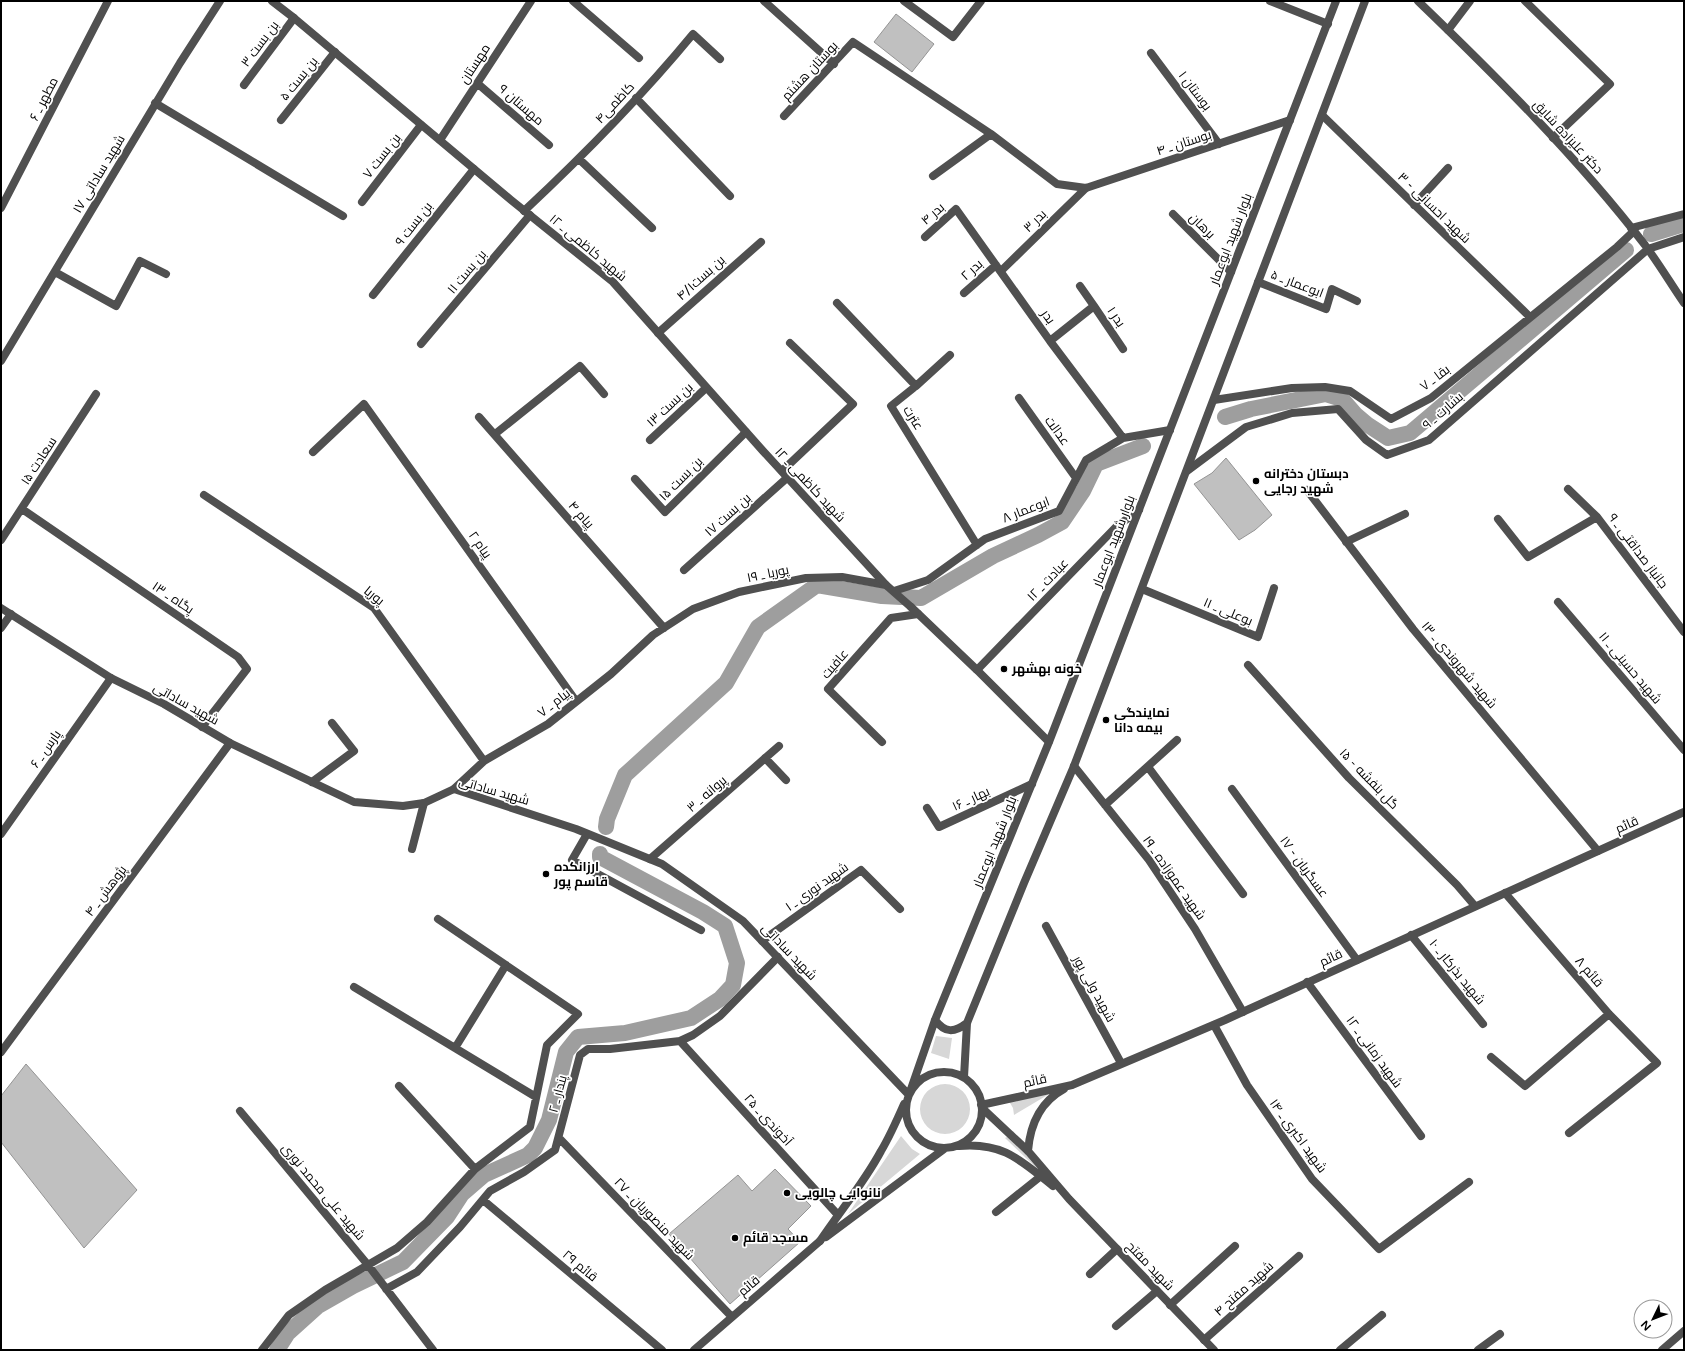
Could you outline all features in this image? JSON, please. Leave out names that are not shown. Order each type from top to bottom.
[{"type":"street","name":"مطهر ـ ۶","points":[[1,208],[108,1]]},
{"type":"street","name":"شهید ساداتی ۱۷","points":[[1,361],[156,103],[220,1]]},
{"type":"street","name":"شهید کاظمی ـ ۱۲","points":[[272,1],[527,213],[614,282],[706,388],[886,585],[977,670],[1049,742]]},
{"type":"street","name":"مهستان","points":[[440,140],[530,1]]},
{"type":"street","points":[[573,1],[639,58]]},
{"type":"street","points":[[764,1],[834,64]]},
{"type":"street","points":[[904,1],[953,37],[982,1]]},
{"type":"street","points":[[1270,1],[1328,24]]},
{"type":"street","name":"بلوار شهید ابوعمار","points":[[909,1094],[935,1020],[1049,742],[1336,1]]},
{"type":"street","points":[[964,1078],[967,1023],[1074,766],[1365,1]]},
{"type":"street","name":"دکتر علیزاده شایق","points":[[1418,1],[1584,170],[1648,249],[1684,303]]},
{"type":"street","points":[[1448,30],[1470,1]]},
{"type":"street","points":[[1524,1],[1610,84],[1553,138]]},
{"type":"street","name":"بن بست ۳","points":[[244,85],[294,18]]},
{"type":"street","name":"کاظمی۴","points":[[527,213],[657,77],[693,34],[720,59]]},
{"type":"street","name":"بوستان هشتم","points":[[784,116],[853,42],[991,134]]},
{"type":"street","name":"بن بست ۵","points":[[281,120],[335,52]]},
{"type":"street","name":"بوستان ۱","points":[[1151,53],[1219,144]]},
{"type":"street","name":"مهستان ۹","points":[[477,83],[548,145]]},
{"type":"street","points":[[636,98],[730,196]]},
{"type":"street","points":[[156,103],[343,216]]},
{"type":"street","name":"شهید احسانی - ۳","points":[[1322,115],[1530,317]]},
{"type":"street","name":"بوستان ـ ۴","points":[[1086,188],[1290,120]]},
{"type":"street","name":"بن بست ۷","points":[[362,202],[421,125]]},
{"type":"street","points":[[933,176],[991,134],[1057,184],[1086,188]]},
{"type":"street","points":[[579,160],[652,228]]},
{"type":"street","points":[[1414,204],[1448,168]]},
{"type":"street","name":"بن بست ۹","points":[[373,295],[474,169]]},
{"type":"street","name":"بدر ۳","points":[[998,268],[1086,188]]},
{"type":"street","name":"بدر","points":[[956,209],[1050,341],[1123,438]]},
{"type":"street","name":"بدر ۴","points":[[924,236],[956,209]]},
{"type":"street","name":"بن بست ۱۱","points":[[421,344],[527,213]]},
{"type":"street","name":"برهان","points":[[1174,214],[1231,272]]},
{"type":"street","points":[[1632,229],[1684,214]]},
{"type":"street","name":"بقا ـ ۷","points":[[1214,400],[1292,388],[1325,387],[1350,391],[1391,419],[1431,398],[1617,247],[1632,229]]},
{"type":"street","points":[[1648,249],[1684,237]]},
{"type":"street","name":"بن بست۴/۱","points":[[658,333],[761,242]]},
{"type":"street","name":"بشارت ـ ۹","points":[[1187,471],[1246,427],[1292,413],[1338,409],[1366,440],[1387,455],[1429,440],[1648,249]]},
{"type":"street","points":[[55,272],[116,306],[140,261],[166,274]]},
{"type":"street","name":"بدر ۲","points":[[964,293],[998,268]]},
{"type":"street","name":"ابوعمار ـ ۵","points":[[1258,282],[1326,309],[1332,290],[1357,301]]},
{"type":"street","points":[[1080,286],[1094,306]]},
{"type":"street","name":"عترت","points":[[837,304],[916,386],[891,406],[977,545]]},
{"type":"street","name":"بدر ۱","points":[[1050,341],[1094,306],[1123,349]]},
{"type":"street","name":"بن بست ۱۷","points":[[684,570],[785,474],[853,404],[790,343]]},
{"type":"street","points":[[916,386],[950,355]]},
{"type":"street","points":[[495,434],[580,366],[604,394]]},
{"type":"street","name":"بن بست ۱۳","points":[[650,440],[706,388]]},
{"type":"street","name":"سعادت ۱۵","points":[[1,540],[22,510],[96,394]]},
{"type":"street","name":"عدالت","points":[[1018,398],[1076,478]]},
{"type":"street","name":"پیام ۲","points":[[313,452],[364,404],[576,701]]},
{"type":"street","name":"پیام ۴","points":[[480,417],[664,628]]},
{"type":"street","name":"ابوعمار ۸","points":[[894,591],[928,580],[985,539],[1059,511],[1086,460],[1123,438],[1170,430]]},
{"type":"street","name":"بن بست ۱۵","points":[[635,479],[665,512],[746,432]]},
{"type":"street","name":"جانباز صداقتی ـ ۹","points":[[1568,489],[1597,517],[1684,632]]},
{"type":"street","name":"شهید شهروندی ـ ۱۳","points":[[1307,490],[1413,629],[1598,851]]},
{"type":"street","name":"پوریا","points":[[204,495],[374,608],[484,761]]},
{"type":"street","name":"پگاه ـ ۱۳","points":[[22,510],[238,657],[246,669],[202,727]]},
{"type":"street","name":"عبادت ـ ۱۲","points":[[977,670],[1116,527],[1139,510]]},
{"type":"street","points":[[1346,542],[1405,514]]},
{"type":"street","points":[[1498,519],[1528,557],[1597,517]]},
{"type":"street","name":"پوریا ـ ۱۹","points":[[664,628],[694,609],[733,594],[806,578],[842,577],[886,585]]},
{"type":"street","name":"بوعلی ـ ۱۱","points":[[1142,589],[1258,637],[1274,588]]},
{"type":"street","name":"شهید حسینی ـ ۱۱","points":[[1558,602],[1684,750]]},
{"type":"street","name":"شهید ساداتی","points":[[1,608],[111,678],[164,704],[230,743],[354,802],[403,806],[424,803],[454,789],[587,834],[662,864],[743,921],[909,1094]]},
{"type":"street","points":[[1,628],[11,614]]},
{"type":"street","name":"عافیت","points":[[882,742],[828,688],[891,618],[918,614]]},
{"type":"street","name":"پیام ـ ۷","points":[[454,789],[484,761],[548,724],[611,674],[653,635],[664,628]]},
{"type":"street","name":"گل بنفشه - ۱۵","points":[[1248,665],[1349,778],[1457,885],[1475,906]]},
{"type":"street","name":"پارس ـ ۶","points":[[1,834],[111,678]]},
{"type":"street","points":[[312,782],[354,751],[332,723]]},
{"type":"street","points":[[1106,805],[1177,740]]},
{"type":"street","name":"پژوهش ـ ۴","points":[[1,1052],[230,743]]},
{"type":"street","name":"پروانه ـ ۳","points":[[650,859],[779,746]]},
{"type":"street","points":[[765,758],[786,780]]},
{"type":"street","name":"شهید عموزاده ـ ۱۹","points":[[1074,766],[1149,860],[1195,929],[1243,1012]]},
{"type":"street","points":[[1148,767],[1243,894]]},
{"type":"street","name":"بهار ـ ۱۶","points":[[927,808],[939,827],[1032,784]]},
{"type":"street","name":"عسگریان - ۱۷","points":[[1232,789],[1357,960]]},
{"type":"street","points":[[412,849],[424,803]]},
{"type":"street","name":"قائم","points":[[982,1107],[1072,1085],[1214,1025],[1684,812]]},
{"type":"street","points":[[587,834],[572,860],[701,930]]},
{"type":"street","name":"شهید نوری ـ ۱","points":[[762,941],[861,870],[900,909]]},
{"type":"street","name":"قائم ۸","points":[[1505,893],[1609,1014],[1657,1063],[1569,1133]]},
{"type":"street","points":[[262,1350],[289,1315],[325,1290],[397,1248],[427,1222],[475,1169],[530,1127],[547,1045],[578,1014],[438,919]]},
{"type":"street","name":"شهید ولی پور","points":[[1046,926],[1121,1063]]},
{"type":"street","name":"شهید بذرکار ـ ۱۰","points":[[1411,935],[1483,1024]]},
{"type":"street","name":"پندار ـ ۲","points":[[386,1289],[417,1272],[460,1227],[490,1191],[524,1172],[555,1150],[580,1055],[588,1049],[610,1050],[680,1041],[693,1035],[720,1016],[778,958]]},
{"type":"street","points":[[455,1048],[506,965]]},
{"type":"street","name":"شهید زمانی ـ ۱۲","points":[[1307,982],[1421,1136]]},
{"type":"street","points":[[354,987],[536,1097]]},
{"type":"street","points":[[1491,1057],[1524,1086],[1609,1014]]},
{"type":"street","points":[[935,1020],[941,1028],[950,1031],[959,1029],[967,1023]]},
{"type":"street","name":"شهید اکبری ـ ۱۴","points":[[1214,1025],[1247,1085],[1312,1179],[1379,1249],[1469,1182]]},
{"type":"street","name":"آخوندی ـ ۲۵","points":[[680,1041],[838,1214]]},
{"type":"street","points":[[820,1241],[838,1214],[857,1190],[881,1152],[909,1094],[919,1080],[930,1074],[941,1072],[953,1073],[964,1078],[973,1086],[979,1096],[982,1107],[981,1120],[976,1132],[968,1141],[957,1147]]},
{"type":"street","points":[[1028,1151],[1029,1138],[1039,1111],[1048,1100],[1072,1085]]},
{"type":"street","points":[[399,1086],[475,1169]]},
{"type":"street","points":[[909,1094],[905,1112],[907,1123],[913,1134],[922,1142],[933,1147],[944,1149],[988,1146],[1006,1152],[1021,1160],[1069,1199]]},
{"type":"street","points":[[982,1107],[1028,1151],[1069,1199]]},
{"type":"street","name":"شهید علی محمد نوری","points":[[240,1111],[368,1265],[433,1350]]},
{"type":"street","name":"شهید منصوریان ـ ۲۷","points":[[559,1138],[732,1317]]},
{"type":"street","points":[[820,1241],[944,1149]]},
{"type":"street","points":[[996,1212],[1041,1176]]},
{"type":"street","name":"شهید مفتح","points":[[1069,1199],[1214,1350]]},
{"type":"street","name":"قائم ۲۹","points":[[483,1200],[662,1350]]},
{"type":"street","name":"قائم","points":[[694,1350],[820,1241]]},
{"type":"street","points":[[1170,1305],[1234,1246]]},
{"type":"street","points":[[1090,1274],[1117,1249]]},
{"type":"street","name":"شهید مفتح ۴","points":[[1204,1340],[1299,1256]]},
{"type":"street","points":[[1116,1326],[1157,1291]]},
{"type":"street","points":[[1340,1350],[1382,1315]]},
{"type":"street","points":[[1662,1350],[1684,1330]]},
{"type":"street","points":[[1478,1350],[1500,1334]]},
{"type":"shaded area","points":[[936,1036],[952,1038],[949,1059],[931,1053]]},
{"type":"shaded area","points":[[945,1084],[955,1086],[963,1091],[968,1099],[970,1109],[968,1119],[963,1127],[955,1132],[945,1134],[935,1132],[927,1127],[922,1119],[920,1109],[922,1099],[927,1091],[935,1086]]},
{"type":"shaded area","points":[[1061,1087],[1014,1115],[1013,1108],[1007,1098]]},
{"type":"shaded area","points":[[1013,1131],[1053,1184],[1005,1138],[1011,1135]]},
{"type":"shaded area","points":[[901,1136],[912,1149],[920,1154],[848,1214]]},
{"type":"building","points":[[896,14],[934,44],[912,72],[874,42]]},
{"type":"building","points":[[1226,458],[1272,515],[1255,530],[1239,540],[1194,484],[1212,473]]},
{"type":"building","points":[[26,1064],[137,1190],[84,1248],[1,1142],[1,1096]]},
{"type":"building","name":"مسجد قائم","points":[[775,1169],[811,1206],[788,1229],[800,1242],[730,1304],[669,1234],[738,1175],[752,1191]]},
{"type":"waterway","points":[[1651,234],[1684,224]]},
{"type":"waterway","points":[[1225,417],[1251,409],[1326,394],[1342,399],[1355,414],[1368,425],[1388,438],[1410,433],[1626,250]]},
{"type":"waterway","points":[[606,827],[607,819],[625,775],[726,683],[758,627],[817,585],[882,596],[921,598],[993,556],[1062,522],[1083,491],[1096,464],[1143,446]]},
{"type":"waterway","points":[[277,1350],[288,1333],[318,1306],[353,1286],[403,1262],[447,1217],[462,1194],[484,1175],[528,1155],[535,1148],[549,1120],[566,1052],[578,1037],[625,1033],[691,1018],[720,999],[733,985],[737,963],[725,926],[703,912],[600,857],[600,854]]},
{"type":"place","name":"دبستان دخترانه شهید رجایی","points":[[1256,481]]},
{"type":"place","name":"خونه بهشهر","points":[[1004,669]]},
{"type":"place","name":"نمایندگی بیمه دانا","points":[[1106,720]]},
{"type":"place","name":"ارزانکده قاسم پور","points":[[546,874]]},
{"type":"place","name":"نانوایی چالویی","points":[[787,1193]]},
{"type":"place","name":"مسجد قائم","points":[[735,1238]]}]
